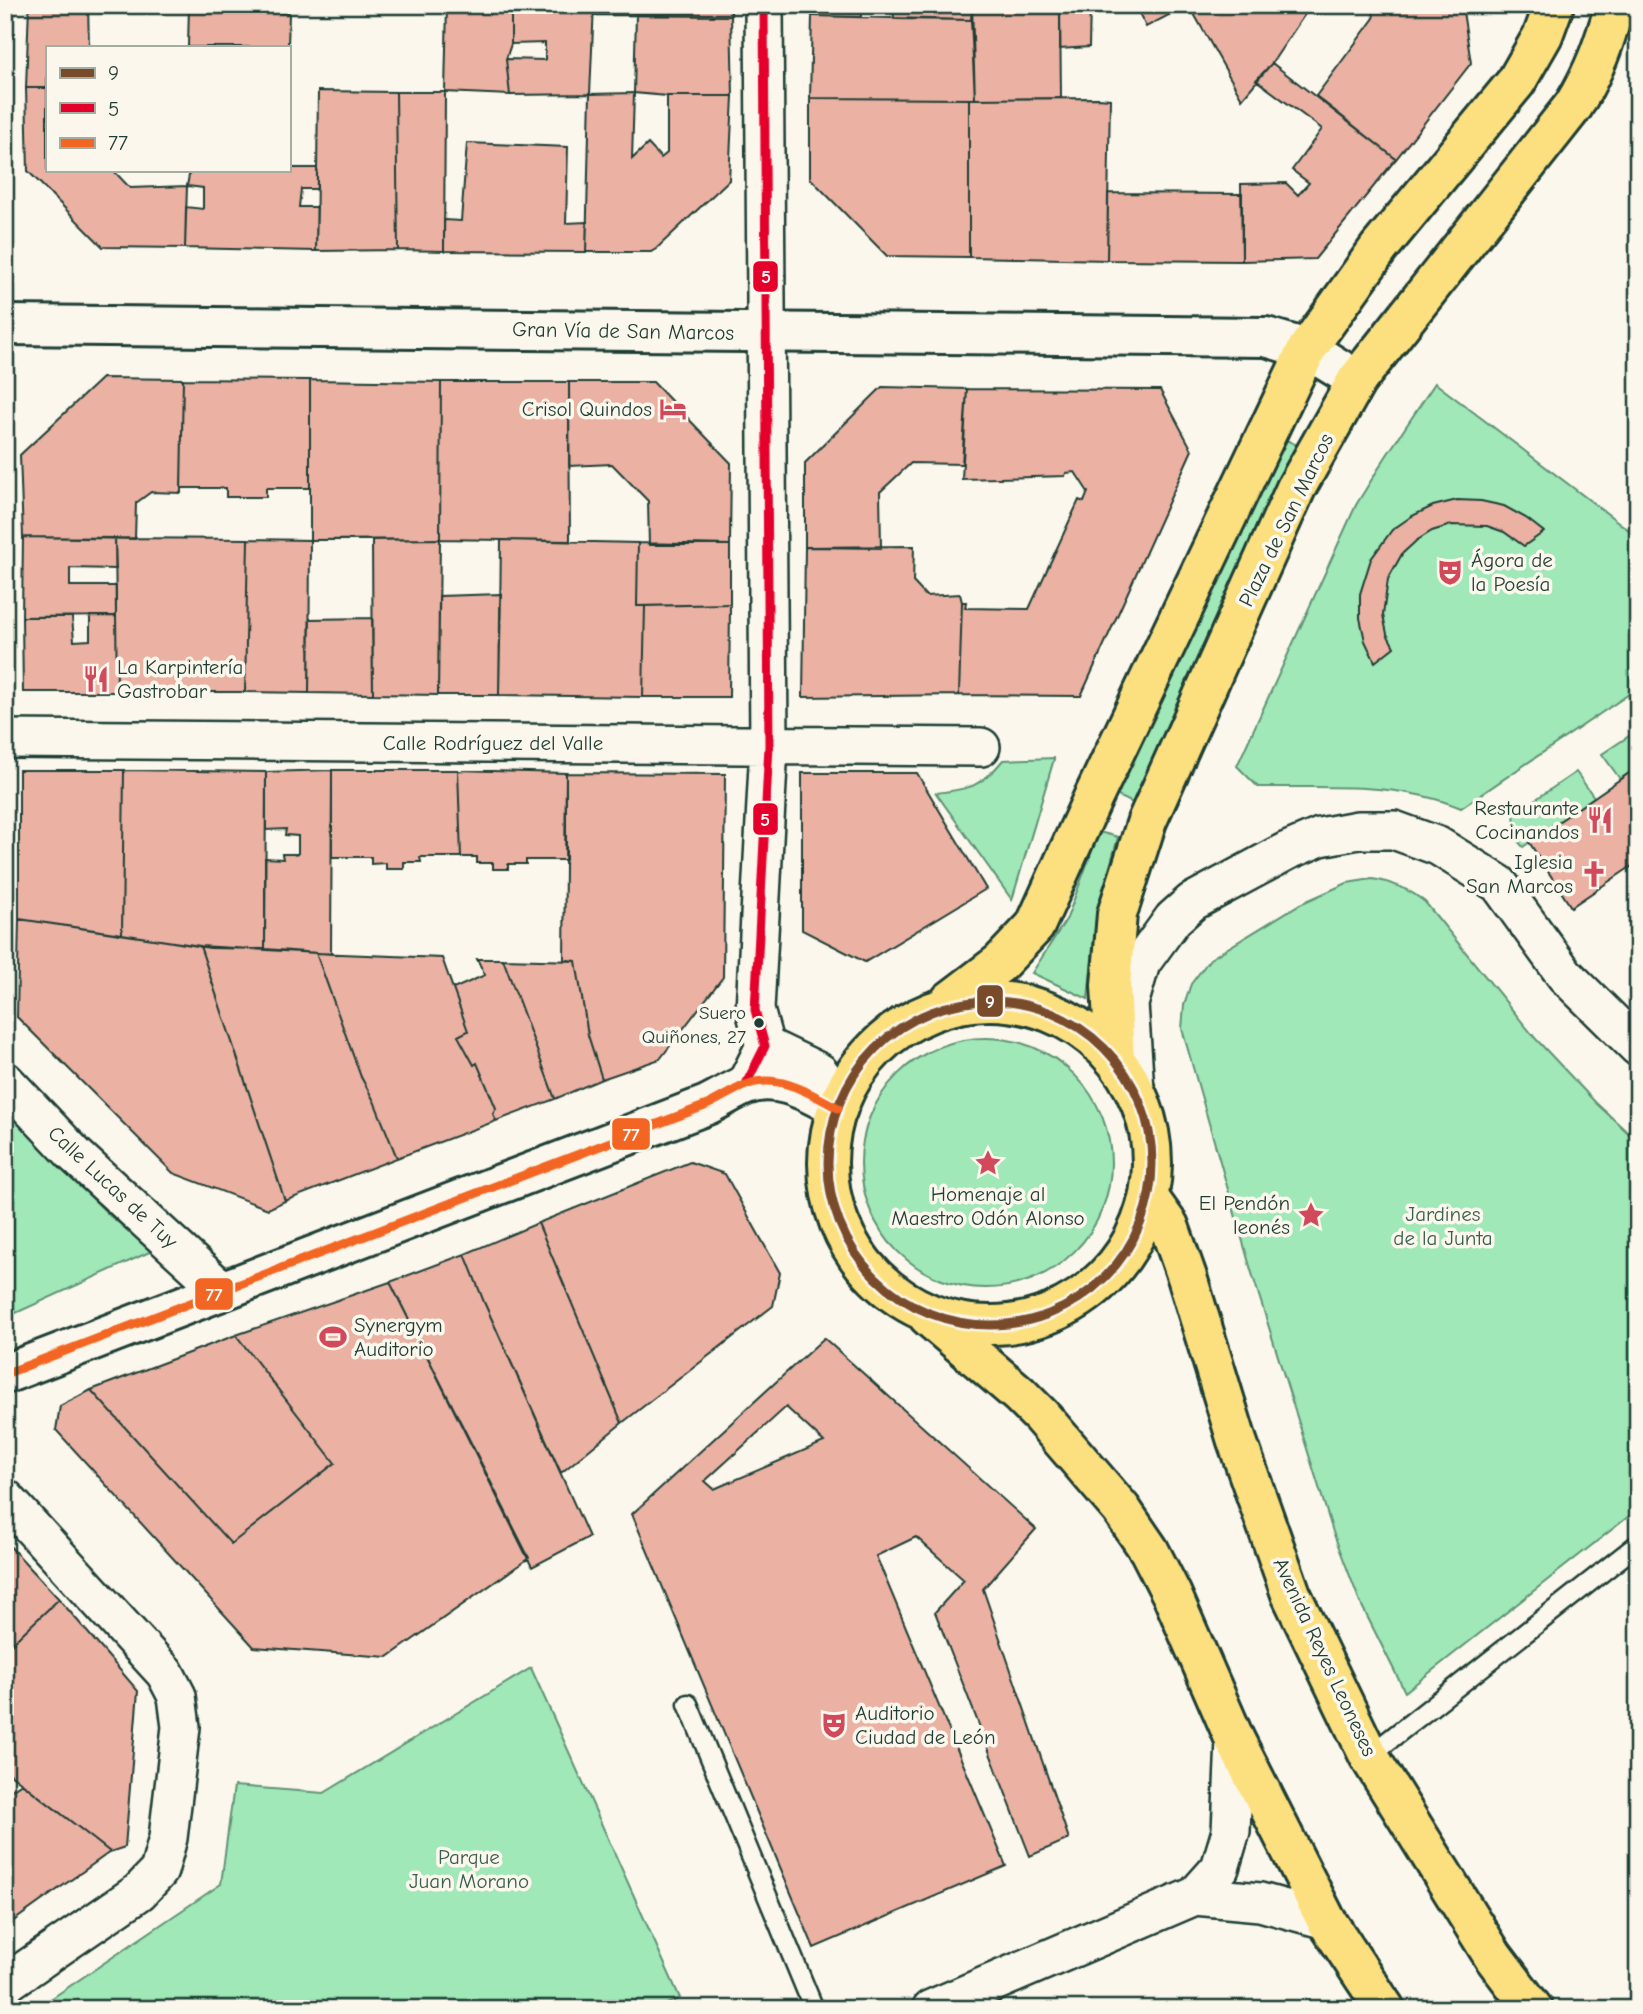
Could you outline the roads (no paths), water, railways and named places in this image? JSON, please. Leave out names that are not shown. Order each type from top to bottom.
[{"type":"main road","points":[[1385,2009],[1326,1920],[1236,1740],[1172,1595],[1149,1550],[1121,1509],[1027,1401],[927,1314],[893,1295],[872,1275],[847,1241],[834,1205],[828,1166],[832,1126],[839,1105],[872,1049],[910,1019],[950,1001],[999,963],[1035,926],[1092,800],[1307,349],[1379,248],[1516,82],[1543,35],[1554,5]]},
{"type":"main road","name":"Plaza de San Marcos","points":[[1115,1058],[1111,985],[1117,914],[1147,821],[1296,488],[1357,380],[1574,105],[1602,53],[1615,5]]},
{"type":"main road","points":[[927,1314],[960,1322],[1008,1324],[1057,1312],[1101,1284],[1133,1245],[1149,1198],[1152,1161],[1146,1125],[1135,1090],[1115,1058],[1080,1027],[1041,1008],[997,1000],[950,1001]]},
{"type":"main road","name":"Avenida Reyes Leoneses","points":[[1149,1198],[1169,1226],[1237,1441],[1291,1594],[1369,1756],[1493,1956],[1533,2009]]},
{"type":"street","points":[[746,1084],[765,1046],[755,1010],[769,746],[764,5]]},
{"type":"street","name":"Gran Vía de San Marcos","points":[[5,324],[1266,337],[1307,349],[1357,380]]},
{"type":"street","name":"Calle Rodríguez del Valle","points":[[5,739],[981,747]]},
{"type":"street","points":[[1135,1090],[1129,1004],[1141,963],[1173,919],[1192,902],[1287,851],[1320,837],[1358,830],[1394,830],[1438,846],[1499,884],[1565,975],[1638,1047]]},
{"type":"street","points":[[765,1046],[819,1072],[839,1105]]},
{"type":"street","name":"Calle Lucas de Tuy","points":[[5,1081],[75,1155],[223,1291]]},
{"type":"street","points":[[5,1374],[707,1105],[746,1084],[783,1083],[839,1105]]},
{"type":"street","points":[[5,1498],[165,1673],[177,1696],[181,1727],[168,1838],[159,1871],[139,1892],[5,1984]]},
{"type":"street","points":[[931,2009],[1195,1896],[1220,1868],[1231,1831],[1236,1740]]},
{"type":"street","points":[[1195,1896],[1260,1902],[1326,1920]]},
{"type":"lane","points":[[1369,1756],[1638,1544]]},
{"type":"lane","points":[[688,1704],[814,2009]]},
{"type":"place","name":"Crisol Quindos","points":[[673,409]]},
{"type":"place","name":"Ágora de la Poesía","points":[[1450,572]]},
{"type":"place","name":"La Karpintería Gastrobar","points":[[96,679]]},
{"type":"place","name":"Restaurante Cocinandos","points":[[1600,820]]},
{"type":"place","name":"Iglesia San Marcos","points":[[1594,874]]},
{"type":"place","name":"Suero Quiñones, 27","points":[[759,1023]]},
{"type":"place","name":"Homenaje al Maestro Odón Alonso","points":[[988,1163]]},
{"type":"place","name":"El Pendón leonés","points":[[1311,1215]]},
{"type":"place","name":"Synergym Auditorio","points":[[333,1337]]},
{"type":"place","name":"Auditorio Ciudad de León","points":[[834,1725]]},
{"type":"park label","name":"Jardines de la Junta","points":[[1443,1226]]},
{"type":"park label","name":"Parque Juan Morano","points":[[469,1869]]}]
